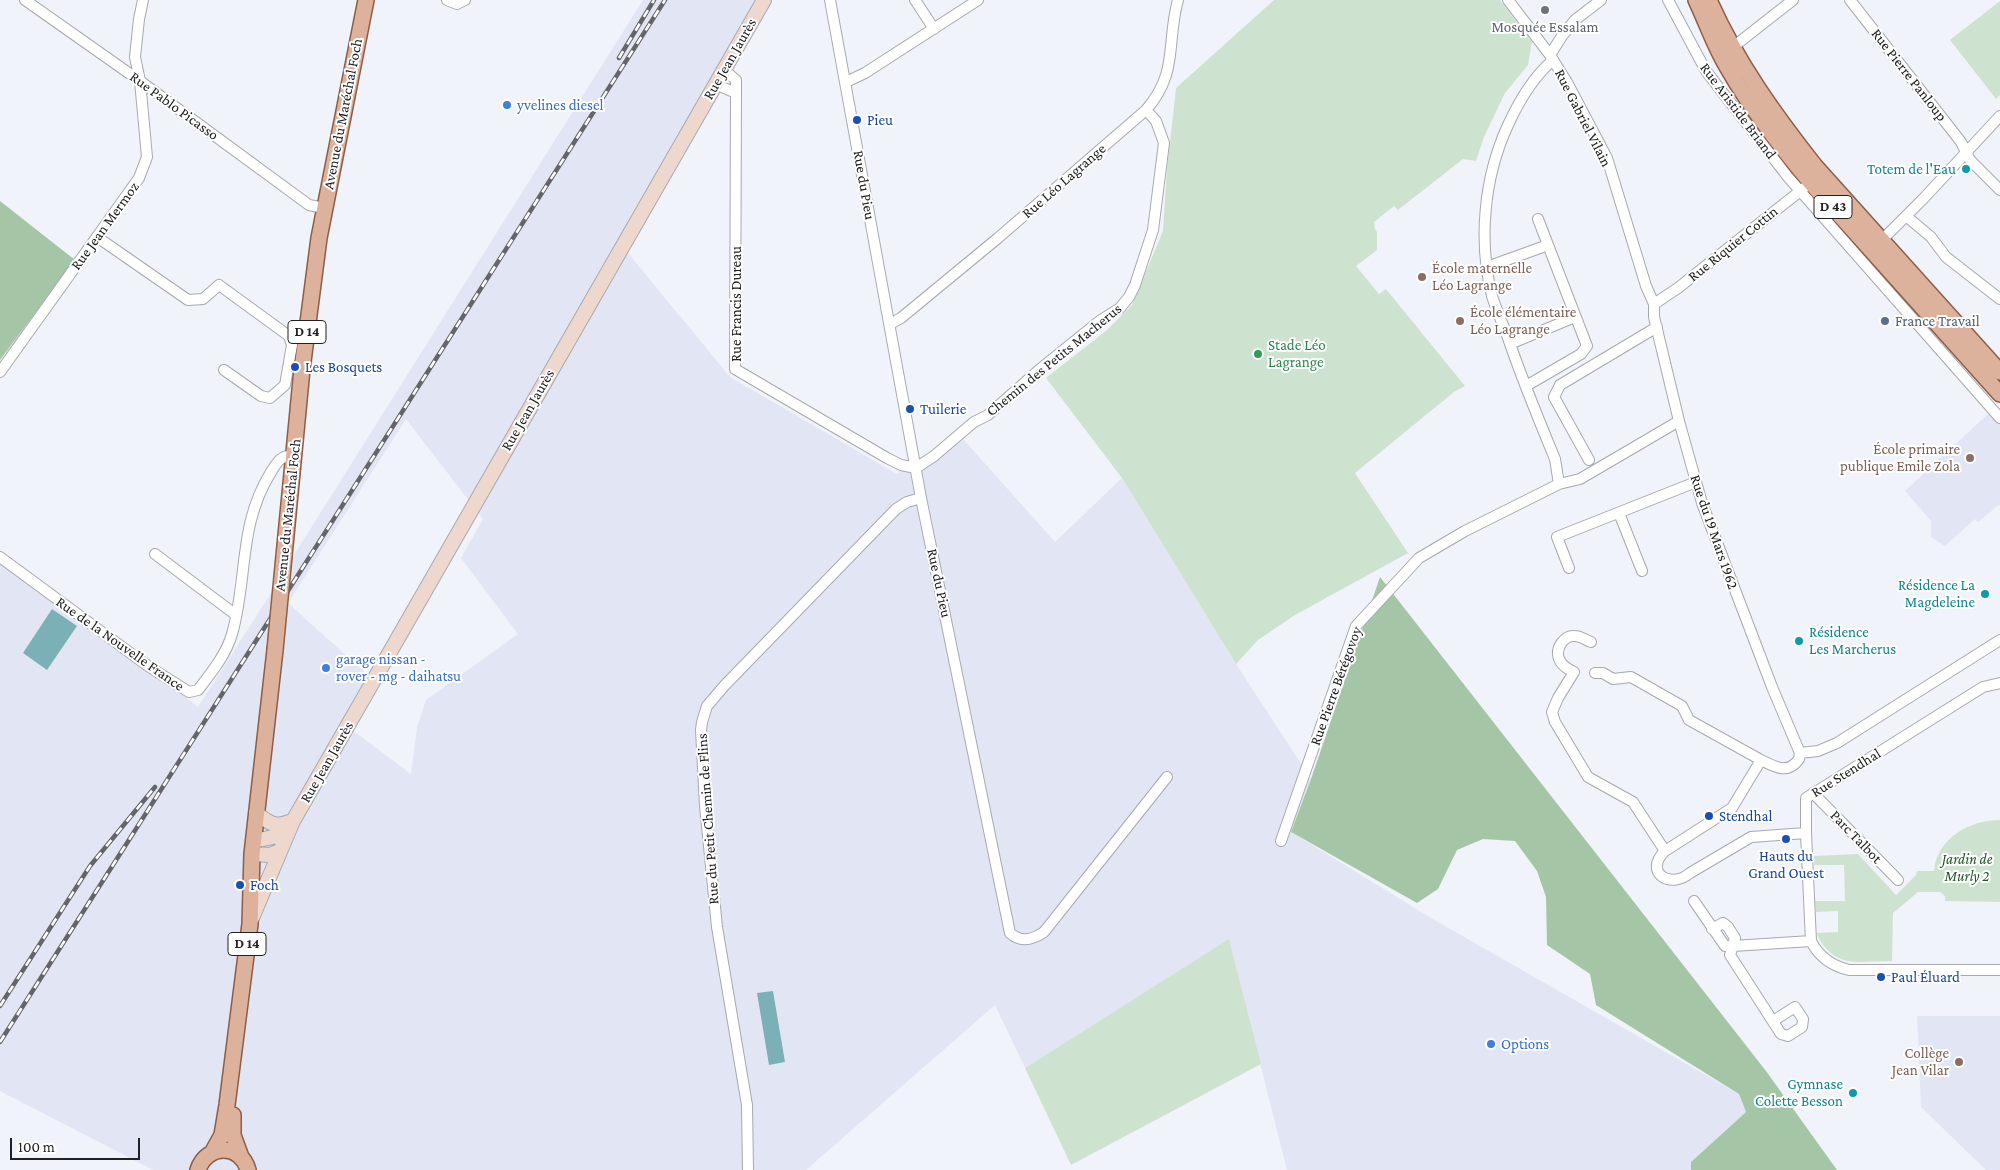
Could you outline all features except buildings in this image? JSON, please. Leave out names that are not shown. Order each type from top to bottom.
[{"type":"main road","name":"Avenue du Maréchal Foch","points":[[198,1170],[203,1160],[212,1153],[220,1140],[224,1128],[250,924],[256,813],[275,650],[302,369],[324,208],[366,0]]},
{"type":"main road","name":"Rue Jean Jaurès","points":[[250,924],[293,821],[764,0]]},
{"type":"main road","name":"D 43","points":[[1706,1],[1728,69],[1805,187],[1863,239],[2000,394]]},
{"type":"main road","name":"D 43","points":[[1706,1],[1766,101],[1815,166],[2000,372]]},
{"type":"main road","points":[[1805,187],[1815,166]]},
{"type":"main road","points":[[1805,187],[1831,184]]},
{"type":"main road","points":[[1863,239],[1882,240],[1877,256]]},
{"type":"main road","points":[[256,813],[267,822],[276,825],[293,821]]},
{"type":"main road","points":[[253,848],[273,837],[293,821]]},
{"type":"main road","points":[[253,848],[270,855],[280,851]]},
{"type":"main road","name":"Avenue du Maréchal Foch","points":[[236,1034],[232,1129],[235,1144],[246,1166]]},
{"type":"main road","points":[[212,1153],[226,1150],[246,1166]]},
{"type":"street","name":"Rue Pablo Picasso","points":[[25,0],[140,81],[309,205],[324,208]]},
{"type":"street","name":"Rue Jean Mermoz","points":[[0,372],[139,178],[146,157],[140,81],[136,57],[137,34],[143,0]]},
{"type":"street","points":[[447,0],[458,4],[465,0]]},
{"type":"street","name":"Rue du Pieu","points":[[830,0],[921,498],[1010,932],[1015,938],[1026,940],[1035,938],[1044,932],[1167,777]]},
{"type":"street","points":[[915,0],[934,29]]},
{"type":"street","points":[[846,82],[865,73],[978,0]]},
{"type":"street","name":"Rue Léo Lagrange","points":[[890,324],[901,318],[998,238],[1146,110],[1163,86],[1170,67],[1178,0]]},
{"type":"street","name":"Rue Gabriel Vilain","points":[[1508,0],[1551,57],[1607,158],[1646,286],[1654,304]]},
{"type":"street","points":[[1559,484],[1555,459],[1493,297],[1487,267],[1484,233],[1495,162],[1502,138],[1515,111],[1551,57],[1562,36],[1575,20],[1601,0]]},
{"type":"street","name":"Rue Aristide Briand","points":[[1668,0],[1706,71],[2000,418]]},
{"type":"street","points":[[1733,47],[1793,0]]},
{"type":"street","name":"Rue Pierre Panloup","points":[[1850,0],[1961,142],[1970,160],[2000,190]]},
{"type":"street","name":"Rue Francis Dureau","points":[[723,69],[736,80],[735,368],[887,458],[901,465],[916,468]]},
{"type":"street","points":[[716,84],[736,93]]},
{"type":"street","name":"Chemin des Petits Macherus","points":[[916,468],[934,456],[974,422],[988,415],[1039,370],[1101,320],[1120,308],[1129,297],[1135,285],[1152,230],[1164,143],[1156,121],[1146,110]]},
{"type":"street","points":[[1882,240],[2000,116]]},
{"type":"street","name":"Rue Riquier Cottin","points":[[1654,304],[1678,288],[1805,187]]},
{"type":"street","points":[[1906,216],[1931,237],[1946,258],[2000,299]]},
{"type":"street","points":[[1526,386],[1586,350],[1587,346],[1538,219]]},
{"type":"street","points":[[97,237],[188,300],[203,299],[219,285],[289,336],[292,346],[285,385],[270,398],[261,396],[224,370]]},
{"type":"street","points":[[1487,267],[1548,244]]},
{"type":"street","name":"Rue du 19 Mars 1962","points":[[1654,304],[1654,318],[1679,421],[1706,515],[1772,687],[1800,752]]},
{"type":"street","points":[[1510,344],[1575,317]]},
{"type":"street","points":[[1588,460],[1554,398],[1560,385],[1657,327]]},
{"type":"street","name":"Rue Pierre Bérégovoy","points":[[1281,841],[1356,626],[1418,558],[1559,484],[1580,479],[1679,421]]},
{"type":"street","name":"Rue de la Nouvelle France","points":[[0,558],[148,666],[189,692],[198,690],[218,662],[231,637],[236,615],[247,533],[257,498],[276,463],[283,457],[294,456]]},
{"type":"street","points":[[1569,568],[1557,537],[1696,482]]},
{"type":"street","name":"Rue du Petit Chemin de Flins","points":[[748,1170],[747,1105],[716,928],[705,806],[702,722],[708,706],[725,685],[884,521],[901,504],[921,498]]},
{"type":"street","points":[[1619,513],[1642,572]]},
{"type":"street","points":[[155,554],[236,615]]},
{"type":"street","points":[[1591,642],[1577,636],[1570,636],[1562,641],[1558,647],[1558,658],[1564,666],[1574,672],[1552,712],[1554,722],[1588,776],[1633,802],[1665,851]]},
{"type":"street","name":"Rue Stendhal","points":[[1800,752],[1818,751],[1837,743],[2000,640]]},
{"type":"street","points":[[1595,673],[1603,673],[1614,679],[1632,677],[1682,706],[1689,720],[1777,768],[1786,769],[1796,764],[1800,752]]},
{"type":"street","name":"Rue Stendhal","points":[[1806,833],[1806,798],[1983,687],[2000,683]]},
{"type":"street","points":[[1761,760],[1732,808],[1665,851],[1658,858],[1656,866],[1663,878],[1682,880],[1690,873],[1751,837],[1806,833],[1811,941],[1814,948],[1825,960],[1850,970],[2000,970]]},
{"type":"street","name":"Parc Talbot","points":[[1813,793],[1898,880]]},
{"type":"street","points":[[1694,901],[1725,946],[1811,941]]},
{"type":"street","points":[[1733,946],[1730,954],[1773,1021]]},
{"type":"shaded area","points":[[643,0],[758,0],[619,242],[730,377],[897,474],[964,440],[1055,542],[1122,478],[1236,664],[1311,779],[1291,832],[1431,918],[1739,1094],[1746,1112],[1691,1162],[1691,1170],[1287,1170],[1229,940],[1025,1068],[995,1005],[806,1170],[153,1170],[0,1091],[0,553],[198,707],[273,590],[268,635],[288,603],[292,558]],"holes":[[[406,419],[483,519],[461,558],[518,634],[426,700],[417,727],[411,774],[343,723],[370,677],[288,603]]]},
{"type":"shaded area","name":"École primaire publique Emile Zola","points":[[1989,413],[2000,425],[2000,506],[1978,522],[1975,519],[1945,546],[1931,537],[1931,521],[1905,491]]},
{"type":"shaded area","name":"Collège Jean Vilar","points":[[1917,1016],[2000,1016],[2000,1170],[1986,1170],[1921,1107]]},
{"type":"green space","name":"Stade Léo Lagrange","points":[[1274,0],[1500,0],[1532,42],[1528,65],[1505,93],[1484,137],[1476,161],[1463,159],[1398,210],[1394,206],[1374,222],[1377,232],[1377,250],[1356,266],[1379,294],[1386,289],[1465,386],[1454,392],[1355,473],[1408,553],[1295,615],[1258,640],[1236,664],[1122,478],[1046,378],[1107,330],[1132,305],[1163,231],[1167,169],[1176,88]]},
{"type":"green space","points":[[2000,1],[2000,95],[1996,99],[1950,40]]},
{"type":"green space","points":[[0,201],[75,260],[0,360]]},
{"type":"green space","points":[[1380,577],[1766,1071],[1837,1170],[1691,1170],[1691,1162],[1746,1112],[1739,1094],[1596,1005],[1590,974],[1547,945],[1546,897],[1537,871],[1515,841],[1483,839],[1457,850],[1438,889],[1417,903],[1291,832]]},
{"type":"green space","name":"Jardin de Murly 2","points":[[2000,820],[2000,902],[1945,901],[1945,896],[1940,892],[1918,892],[1893,913],[1892,961],[1848,961],[1831,953],[1823,945],[1816,933],[1838,932],[1838,911],[1816,912],[1815,901],[1845,901],[1844,865],[1814,865],[1814,856],[1858,854],[1896,895],[1916,875],[1917,871],[1934,871],[1936,859],[1941,849],[1957,833],[1977,823]]},
{"type":"green space","points":[[1229,939],[1261,1064],[1071,1165],[1025,1068]]},
{"type":"water","points":[[52,609],[77,626],[47,670],[23,653]]},
{"type":"water","points":[[773,991],[785,1062],[769,1065],[757,993]]},
{"type":"railway","points":[[619,58],[654,0]]},
{"type":"railway","points":[[0,1042],[665,0]]},
{"type":"railway","points":[[0,1006],[90,866],[155,787]]},
{"type":"place","name":"Mosquée Essalam","points":[[1545,10]]},
{"type":"place","name":"yvelines diesel","points":[[507,105]]},
{"type":"place","name":"Pieu","points":[[857,120]]},
{"type":"place","name":"Totem de l'Eau","points":[[1966,169]]},
{"type":"place","name":"École maternelle Léo Lagrange","points":[[1422,277]]},
{"type":"place","name":"École élémentaire Léo Lagrange","points":[[1460,321]]},
{"type":"place","name":"France Travail","points":[[1885,321]]},
{"type":"place","name":"Stade Léo Lagrange","points":[[1258,354]]},
{"type":"place","name":"Les Bosquets","points":[[295,367]]},
{"type":"place","name":"Tuilerie","points":[[910,409]]},
{"type":"place","name":"École primaire publique Emile Zola","points":[[1970,458]]},
{"type":"place","name":"Résidence La Magdeleine","points":[[1985,594]]},
{"type":"place","name":"Résidence Les Marcherus","points":[[1799,641]]},
{"type":"place","name":"garage nissan - rover - mg - daihatsu","points":[[326,668]]},
{"type":"place","name":"Stendhal","points":[[1709,816]]},
{"type":"place","name":"Hauts du Grand Ouest","points":[[1786,839]]},
{"type":"place","name":"Foch","points":[[240,885]]},
{"type":"place","name":"Paul Éluard","points":[[1881,977]]},
{"type":"place","name":"Options","points":[[1491,1044]]},
{"type":"place","name":"Collège Jean Vilar","points":[[1959,1062]]},
{"type":"place","name":"Gymnase Colette Besson","points":[[1853,1093]]}]
